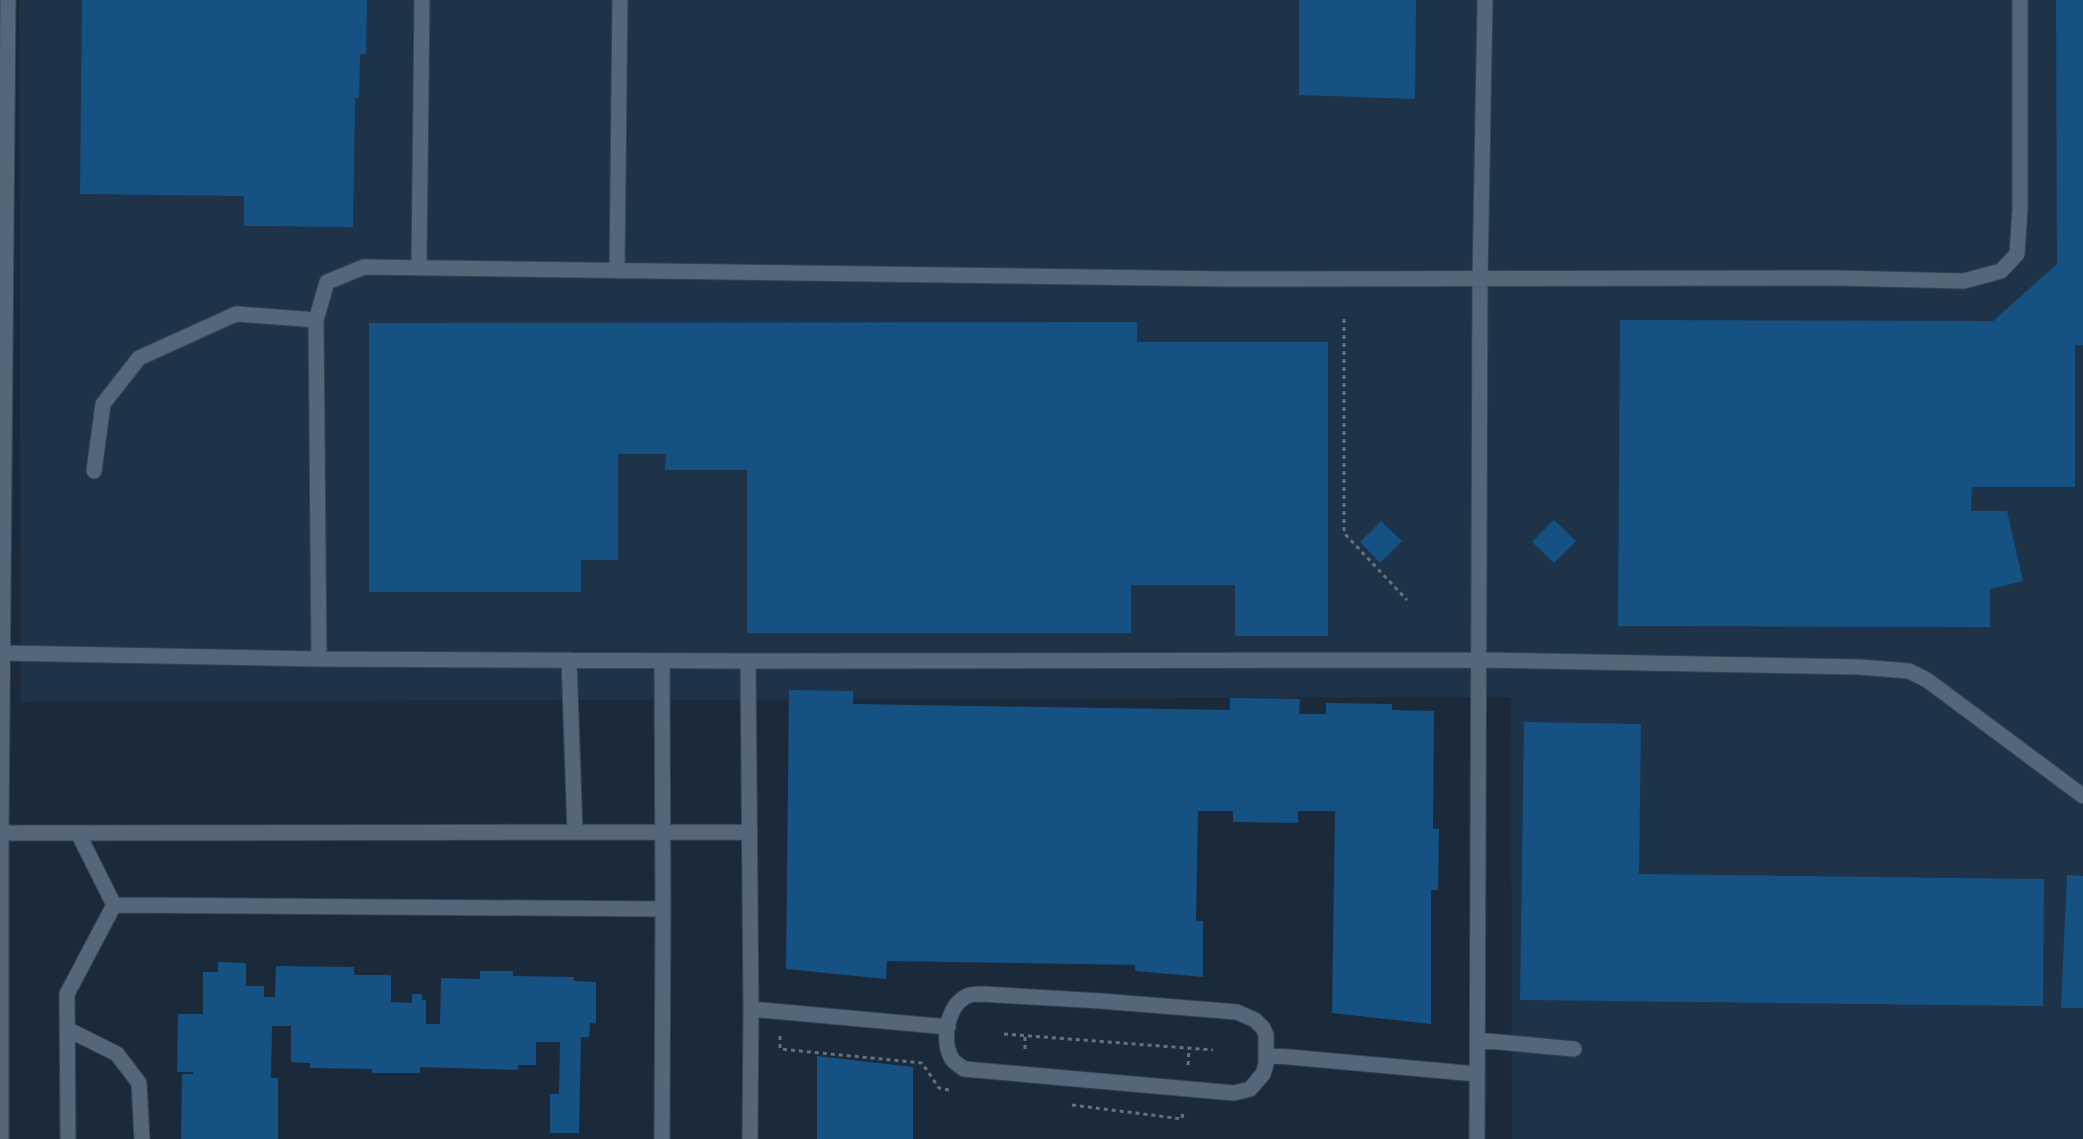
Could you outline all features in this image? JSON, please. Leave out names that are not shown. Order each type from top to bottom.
[{"type":"street","points":[[0,1139],[0,833],[8,0]]},
{"type":"street","points":[[419,266],[422,0]]},
{"type":"street","points":[[617,271],[620,0]]},
{"type":"street","points":[[1477,1139],[1480,280],[1486,0]]},
{"type":"street","points":[[319,659],[316,320],[327,282],[364,267],[419,266],[617,271],[1227,279],[1480,280],[1752,277],[1964,281],[2001,271],[2017,254],[2020,209],[2020,0]]},
{"type":"street","points":[[94,471],[103,404],[139,358],[236,314],[316,320]]},
{"type":"street","points":[[2,653],[319,659],[662,661],[1479,660],[1859,667],[1909,671],[1926,680],[2083,796]]},
{"type":"street","points":[[569,660],[575,832]]},
{"type":"street","points":[[662,661],[662,1139]]},
{"type":"street","points":[[748,661],[752,1009],[750,1139]]},
{"type":"street","points":[[0,833],[750,832]]},
{"type":"street","points":[[78,833],[114,905]]},
{"type":"street","points":[[114,905],[662,908]]},
{"type":"street","points":[[68,1139],[67,994],[114,905]]},
{"type":"street","points":[[982,994],[1101,1000],[1237,1012],[1255,1020],[1263,1028],[1266,1035],[1267,1055],[1263,1074],[1250,1089],[1234,1094],[964,1069],[951,1058],[947,1040],[948,1027],[953,1008],[967,996],[982,994]]},
{"type":"street","points":[[752,1009],[948,1027]]},
{"type":"street","points":[[67,1030],[117,1054],[139,1083],[142,1139]]},
{"type":"street","points":[[1477,1040],[1574,1049]]},
{"type":"street","points":[[1267,1055],[1477,1074]]},
{"type":"path","points":[[1344,319],[1344,533],[1407,600]]},
{"type":"path","points":[[1004,1034],[1213,1050]]},
{"type":"path","points":[[1024,1055],[1025,1036]]},
{"type":"path","points":[[1187,1072],[1189,1049]]},
{"type":"shaded area","points":[[19,0],[2083,0],[2083,1139],[1512,1139],[1511,697],[21,702]]},
{"type":"building","points":[[82,0],[367,0],[366,54],[360,54],[359,98],[355,98],[353,227],[244,226],[244,196],[80,194]]},
{"type":"building","points":[[1299,0],[1416,0],[1415,99],[1299,95]]},
{"type":"building","points":[[2056,0],[2083,0],[2083,345],[2075,345],[2075,487],[1972,487],[1971,511],[2007,511],[2023,581],[1990,589],[1990,627],[1618,626],[1620,320],[1993,321],[2057,264]]},
{"type":"building","points":[[1137,322],[1137,342],[1328,342],[1328,636],[1235,636],[1235,585],[1131,585],[1131,633],[747,633],[747,470],[665,470],[666,454],[618,454],[618,560],[581,560],[581,592],[369,592],[369,323]]},
{"type":"building","points":[[1554,520],[1576,541],[1554,563],[1532,542]]},
{"type":"building","points":[[1381,521],[1402,541],[1380,563],[1360,542]]},
{"type":"building","points":[[789,690],[853,691],[853,704],[1230,710],[1230,698],[1300,699],[1299,714],[1326,714],[1326,703],[1392,704],[1392,710],[1434,711],[1433,829],[1439,829],[1438,890],[1431,890],[1431,1024],[1332,1013],[1335,811],[1298,811],[1298,823],[1233,822],[1233,811],[1198,811],[1196,921],[1203,921],[1203,977],[1135,971],[1135,965],[887,961],[886,979],[786,969]]},
{"type":"building","points":[[1524,722],[1641,724],[1639,874],[2044,879],[2043,1006],[1520,1000]]},
{"type":"building","points":[[2067,875],[2083,876],[2083,1008],[2061,1008]]},
{"type":"building","points":[[218,962],[246,963],[246,986],[264,986],[264,997],[275,997],[276,966],[354,967],[354,975],[391,975],[391,1002],[412,1003],[412,994],[422,994],[422,1000],[426,1000],[426,1024],[440,1024],[441,978],[480,979],[480,971],[513,971],[513,976],[574,977],[574,981],[596,982],[596,1023],[590,1023],[589,1037],[581,1037],[579,1133],[550,1133],[550,1094],[559,1094],[560,1042],[536,1042],[536,1065],[518,1065],[518,1070],[420,1067],[420,1073],[372,1073],[372,1069],[310,1068],[310,1063],[291,1062],[291,1026],[272,1026],[271,1078],[278,1078],[278,1139],[181,1139],[182,1074],[193,1074],[193,1072],[177,1072],[178,1014],[203,1014],[203,972],[218,972]]},
{"type":"building","points":[[817,1056],[913,1067],[913,1139],[817,1139]]}]
